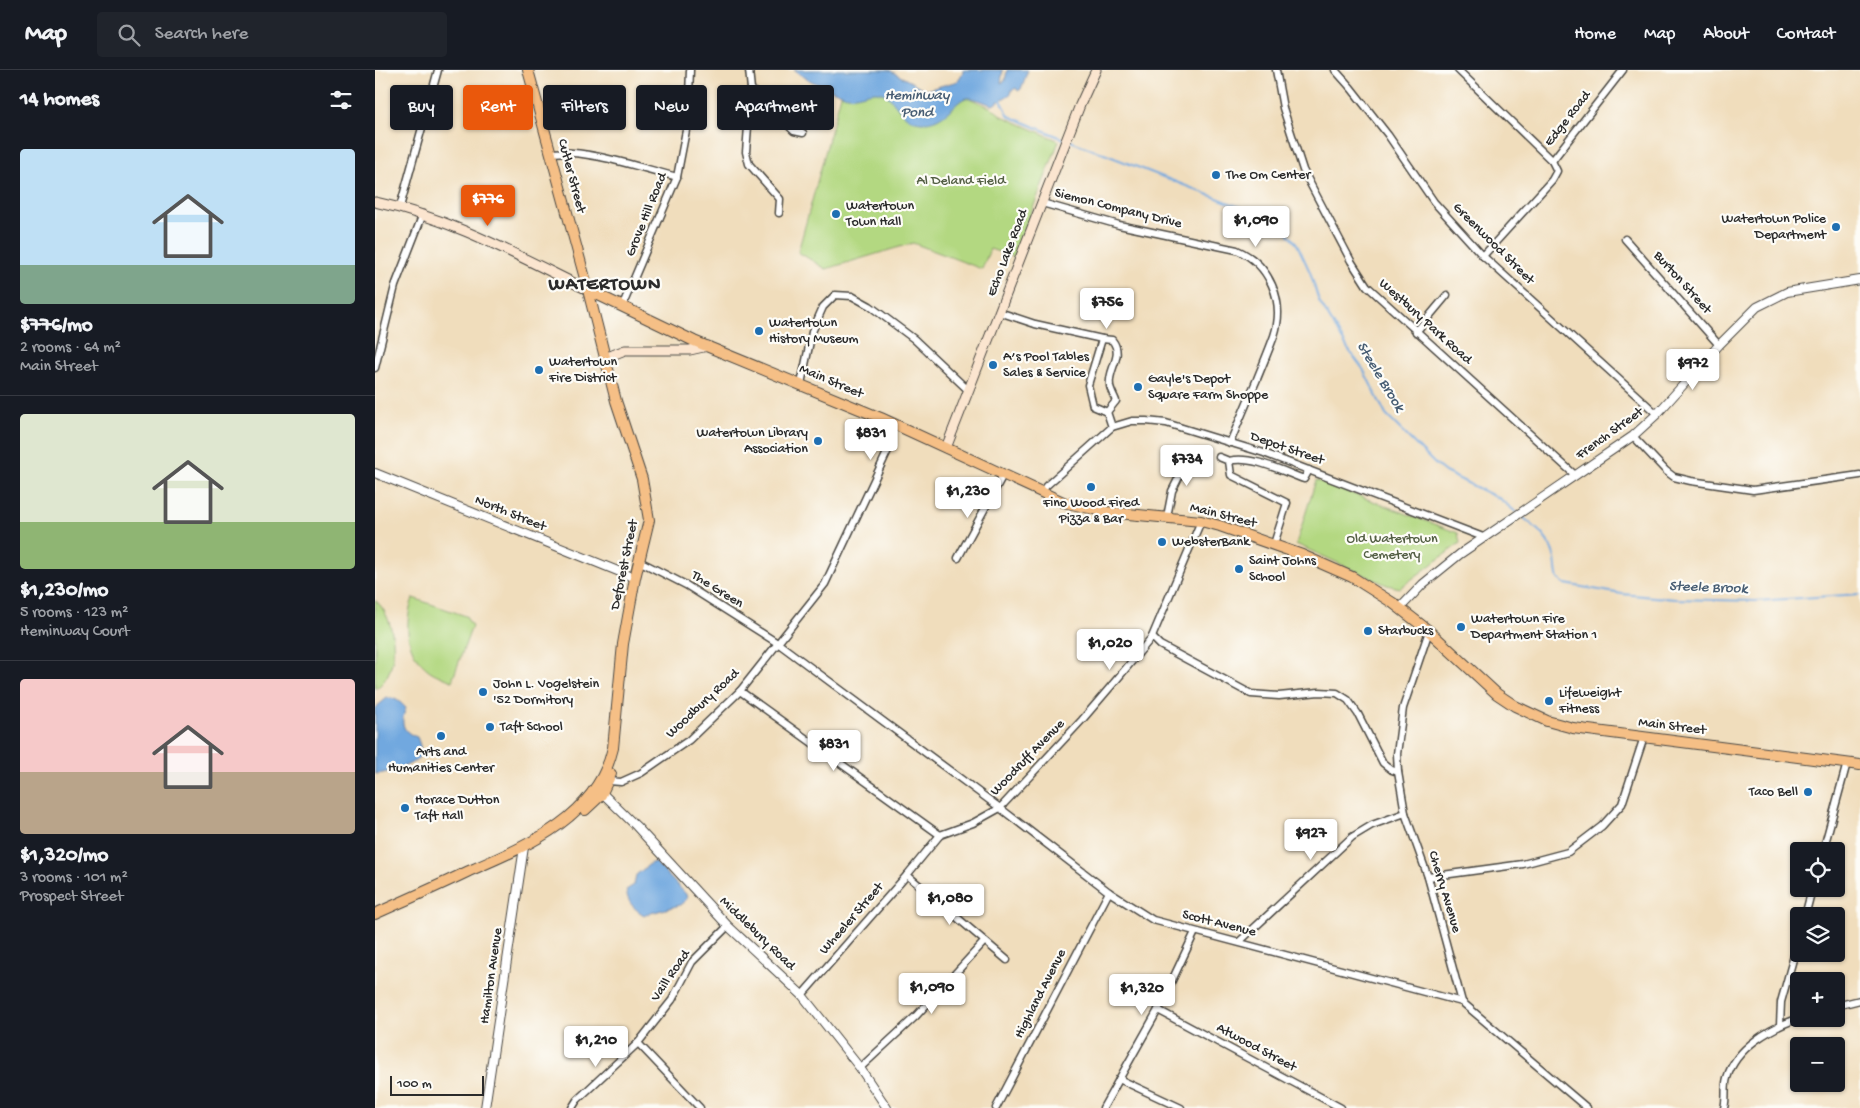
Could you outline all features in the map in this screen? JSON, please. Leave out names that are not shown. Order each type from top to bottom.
[{"type":"main road","name":"Cutler Street","points":[[528,70],[588,290]]},
{"type":"main road","name":"Echo Lake Road","points":[[946,448],[1065,144],[1096,70]]},
{"type":"main road","name":"Main Street","points":[[375,202],[400,207],[467,230],[622,307],[708,346],[801,384],[1041,492],[1077,506],[1107,512],[1201,522],[1274,544],[1352,577],[1400,608],[1429,631],[1497,694],[1535,717],[1573,728],[1860,765]]},
{"type":"main road","name":"Deforest Street","points":[[588,290],[616,401],[642,479],[649,520],[635,578],[623,644],[610,763]]},
{"type":"main road","points":[[605,358],[625,350],[689,350],[708,346]]},
{"type":"main road","points":[[375,914],[524,847],[568,819],[586,800],[609,782],[612,770],[610,763]]},
{"type":"main road","points":[[599,791],[610,763]]},
{"type":"street","points":[[400,207],[438,70]]},
{"type":"street","name":"Grove Hill Road","points":[[622,307],[677,177],[688,120],[690,70]]},
{"type":"street","points":[[749,70],[751,85]]},
{"type":"street","name":"Westbury Park Road","points":[[1276,70],[1283,108],[1303,170],[1351,261],[1367,286],[1575,475]]},
{"type":"street","name":"Greenwood Street","points":[[1335,70],[1388,134],[1434,202],[1483,256],[1657,414]]},
{"type":"street","points":[[1458,70],[1552,161],[1557,171],[1552,180],[1483,256]]},
{"type":"street","name":"Edge Road","points":[[1552,161],[1623,70]]},
{"type":"street","points":[[748,130],[746,152],[749,164],[780,199],[779,213]]},
{"type":"street","points":[[793,130],[803,133]]},
{"type":"street","points":[[551,153],[560,152],[607,158],[677,177]]},
{"type":"street","name":"Siemon Company Drive","points":[[1042,203],[1119,225],[1237,250],[1249,255],[1264,270],[1273,287],[1278,303],[1275,334],[1230,443]]},
{"type":"street","points":[[375,368],[378,342],[395,286],[423,214]]},
{"type":"street","name":"Burton Street","points":[[1625,239],[1719,345]]},
{"type":"street","name":"French Street","points":[[1400,608],[1433,576],[1483,537],[1633,436],[1657,414],[1719,345],[1757,307],[1787,292],[1860,280]]},
{"type":"street","points":[[801,384],[812,332],[823,307],[835,295],[852,296],[870,306],[914,339],[968,390]]},
{"type":"street","points":[[1416,332],[1447,295]]},
{"type":"street","points":[[999,312],[1035,324],[1112,340],[1116,345],[1117,356],[1110,384],[1116,401],[1107,412]]},
{"type":"street","points":[[1102,339],[1088,385],[1093,406],[1107,412],[1112,427]]},
{"type":"street","name":"Depot Street","points":[[1041,492],[1112,427],[1132,421],[1166,423],[1264,453],[1483,537]]},
{"type":"street","points":[[1633,436],[1654,460],[1674,477],[1691,481],[1753,490],[1860,475]]},
{"type":"street","name":"Woodbury Road","points":[[609,782],[621,782],[641,773],[681,746],[740,691],[825,584],[891,444]]},
{"type":"street","points":[[1167,517],[1172,491],[1192,452]]},
{"type":"street","points":[[1219,457],[1229,461],[1238,459],[1248,460],[1304,479],[1309,470]]},
{"type":"street","points":[[1229,461],[1231,475],[1287,503],[1274,544]]},
{"type":"street","name":"North Street","points":[[375,473],[635,578]]},
{"type":"street","points":[[958,558],[1003,474]]},
{"type":"street","name":"Woodruff Avenue","points":[[779,644],[999,808],[1081,720],[1152,637],[1201,522]]},
{"type":"street","name":"The Green","points":[[639,561],[686,585],[779,644]]},
{"type":"street","name":"Cherry Avenue","points":[[1429,631],[1403,708],[1397,754],[1398,772],[1405,813],[1428,877],[1462,1002]]},
{"type":"street","points":[[1152,637],[1160,645],[1251,694],[1279,696],[1319,692],[1337,693],[1348,700],[1358,714],[1383,763],[1398,772]]},
{"type":"street","points":[[740,691],[940,835],[973,823],[999,808]]},
{"type":"street","points":[[1428,877],[1523,864],[1569,852],[1602,826],[1621,804],[1644,737]]},
{"type":"street","points":[[1825,842],[1847,763]]},
{"type":"street","name":"Middlebury Road","points":[[599,791],[636,826],[728,926],[802,995],[860,1068],[887,1108]]},
{"type":"street","name":"Scott Avenue","points":[[999,808],[1109,892],[1153,920],[1462,1002]]},
{"type":"street","points":[[1239,942],[1353,837],[1372,825],[1405,813]]},
{"type":"street","name":"Wheeler Street","points":[[802,995],[940,835]]},
{"type":"street","name":"Hamilton Avenue","points":[[485,1108],[524,847]]},
{"type":"street","points":[[907,875],[1007,960]]},
{"type":"street","name":"Highland Avenue","points":[[996,1108],[1109,892]]},
{"type":"street","name":"Vaill Road","points":[[572,1108],[577,1100],[638,1042],[672,1000],[692,962],[728,926]]},
{"type":"street","points":[[1103,1108],[1158,1010],[1195,932]]},
{"type":"street","points":[[860,1068],[916,1016],[984,942]]},
{"type":"street","points":[[1780,1025],[1781,1002],[1792,962]]},
{"type":"street","points":[[1845,1004],[1860,1000]]},
{"type":"street","points":[[1462,1002],[1587,1108]]},
{"type":"street","name":"Atwood Street","points":[[1158,1010],[1341,1108]]},
{"type":"street","points":[[1724,1108],[1727,1098],[1726,1079],[1734,1060],[1751,1044],[1780,1025],[1790,1021]]},
{"type":"street","points":[[638,1042],[700,1108]]},
{"type":"street","points":[[1119,1079],[1181,1108]]},
{"type":"green space","name":"Al Deland Field","points":[[845,80],[902,92],[962,95],[992,108],[1002,116],[1059,141],[1014,257],[990,249],[982,269],[913,243],[826,269],[798,252],[831,130],[834,130],[834,120]]},
{"type":"green space","name":"Old Watertown Cemetery","points":[[1316,480],[1458,533],[1460,543],[1400,588],[1387,585],[1296,544]]},
{"type":"green space","points":[[413,598],[466,616],[472,626],[452,681],[430,671],[422,664],[411,647],[408,618]]},
{"type":"green space","points":[[375,600],[388,619],[392,632],[393,659],[384,681],[375,689]]},
{"type":"water","name":"Heminway Pond","points":[[794,70],[889,70],[926,90],[958,81],[964,70],[1003,70],[1001,83],[1005,81],[1007,70],[1028,70],[1021,89],[1018,91],[1016,88],[1011,91],[1012,93],[993,105],[976,99],[963,99],[943,115],[929,122],[914,120],[903,114],[882,93],[874,92],[857,96],[846,96],[834,91],[834,85],[820,85]]},
{"type":"water","points":[[387,698],[400,702],[406,708],[403,718],[405,729],[417,737],[421,752],[416,760],[406,766],[377,774],[375,773],[375,708]]},
{"type":"water","points":[[655,862],[686,894],[687,899],[680,905],[644,915],[632,905],[626,890],[634,885],[636,875]]},
{"type":"waterway","name":"Steele Brook","points":[[1001,98],[1009,116],[1064,139]]},
{"type":"waterway","name":"Steele Brook","points":[[1068,140],[1271,219],[1283,227],[1297,244],[1310,272],[1319,301],[1348,349],[1363,369],[1386,415],[1445,472],[1500,499],[1517,513]]},
{"type":"waterway","name":"Steele Brook","points":[[1521,516],[1537,529],[1550,546],[1555,559],[1558,579],[1565,584],[1622,594],[1675,599],[1756,601],[1860,594]]},
{"type":"place","name":"The Om Center","points":[[1216,175]]},
{"type":"place","name":"Watertown Town Hall","points":[[836,214]]},
{"type":"place","name":"Watertown Police Department","points":[[1836,227]]},
{"type":"place","name":"Watertown History Museum","points":[[759,331]]},
{"type":"place","name":"A’s Pool Tables Sales & Service","points":[[993,365]]},
{"type":"place","name":"Watertown Fire District","points":[[539,370]]},
{"type":"place","name":"Gayle's Depot Square Farm Shoppe","points":[[1138,387]]},
{"type":"place","name":"Watertown Library Association","points":[[818,441]]},
{"type":"place","name":"Fino Wood Fired Pizza & Bar","points":[[1091,487]]},
{"type":"place","name":"WebsterBank","points":[[1162,542]]},
{"type":"place","name":"Saint Johns School","points":[[1239,569]]},
{"type":"place","name":"Watertown Fire Department Station 1","points":[[1461,627]]},
{"type":"place","name":"Starbucks","points":[[1368,631]]},
{"type":"place","name":"John L. Vogelstein '52 Dormitory","points":[[483,692]]},
{"type":"place","name":"Lifeweight Fitness","points":[[1549,701]]},
{"type":"place","name":"Taft School","points":[[490,727]]},
{"type":"place","name":"Arts and Humanities Center","points":[[441,736]]},
{"type":"place","name":"Taco Bell","points":[[1808,792]]},
{"type":"place","name":"Horace Dutton Taft Hall","points":[[405,808]]},
{"type":"district","name":"WATERTOWN","points":[[605,285]]}]
